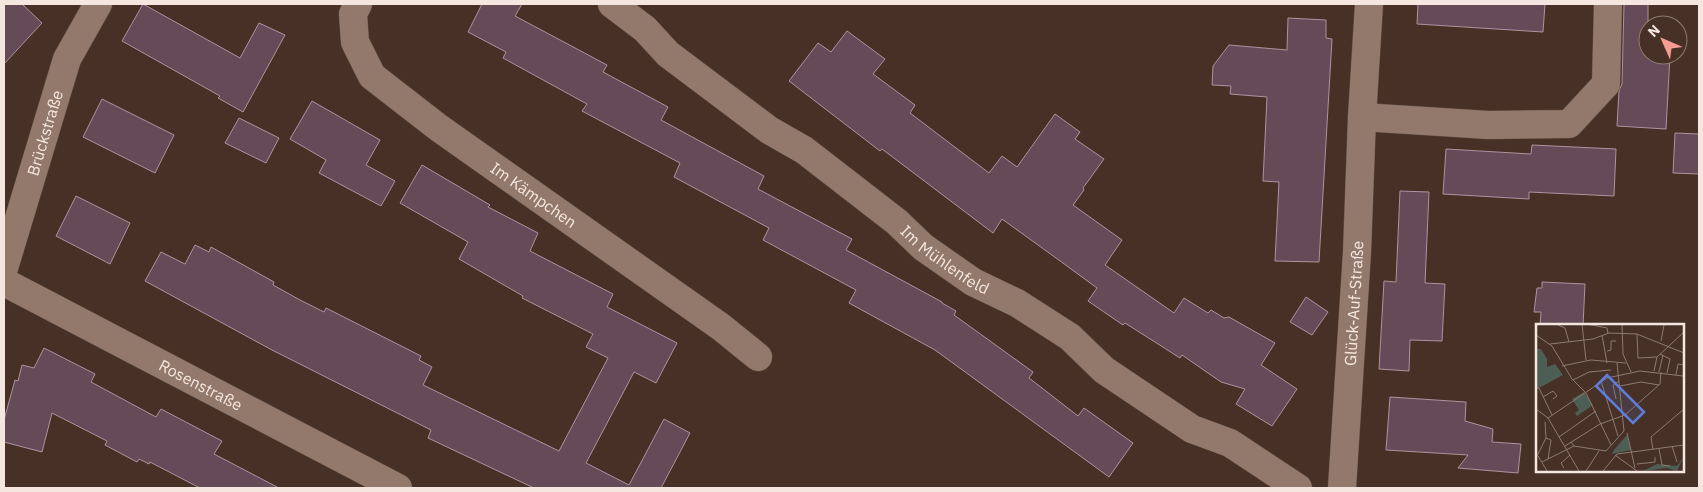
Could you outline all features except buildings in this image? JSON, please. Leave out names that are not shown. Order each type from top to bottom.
[{"type":"street","name":"Brückstraße","points":[[4,268],[67,59],[98,4]]},
{"type":"street","name":"Im Kämpchen","points":[[358,4],[353,14],[355,42],[372,76],[439,128],[721,327],[758,357]]},
{"type":"street","name":"Im Mühlenfeld","points":[[612,4],[645,30],[668,54],[769,130],[804,150],[897,222],[923,247],[973,282],[1017,303],[1070,337],[1104,370],[1192,429],[1230,443],[1298,488]]},
{"type":"street","name":"Glück-Auf-Straße","points":[[1342,488],[1357,252],[1362,117],[1369,4]]},
{"type":"street","points":[[1362,117],[1488,125],[1569,124],[1606,84],[1608,4]]},
{"type":"street","name":"Rosenstraße","points":[[4,282],[398,488]]}]
